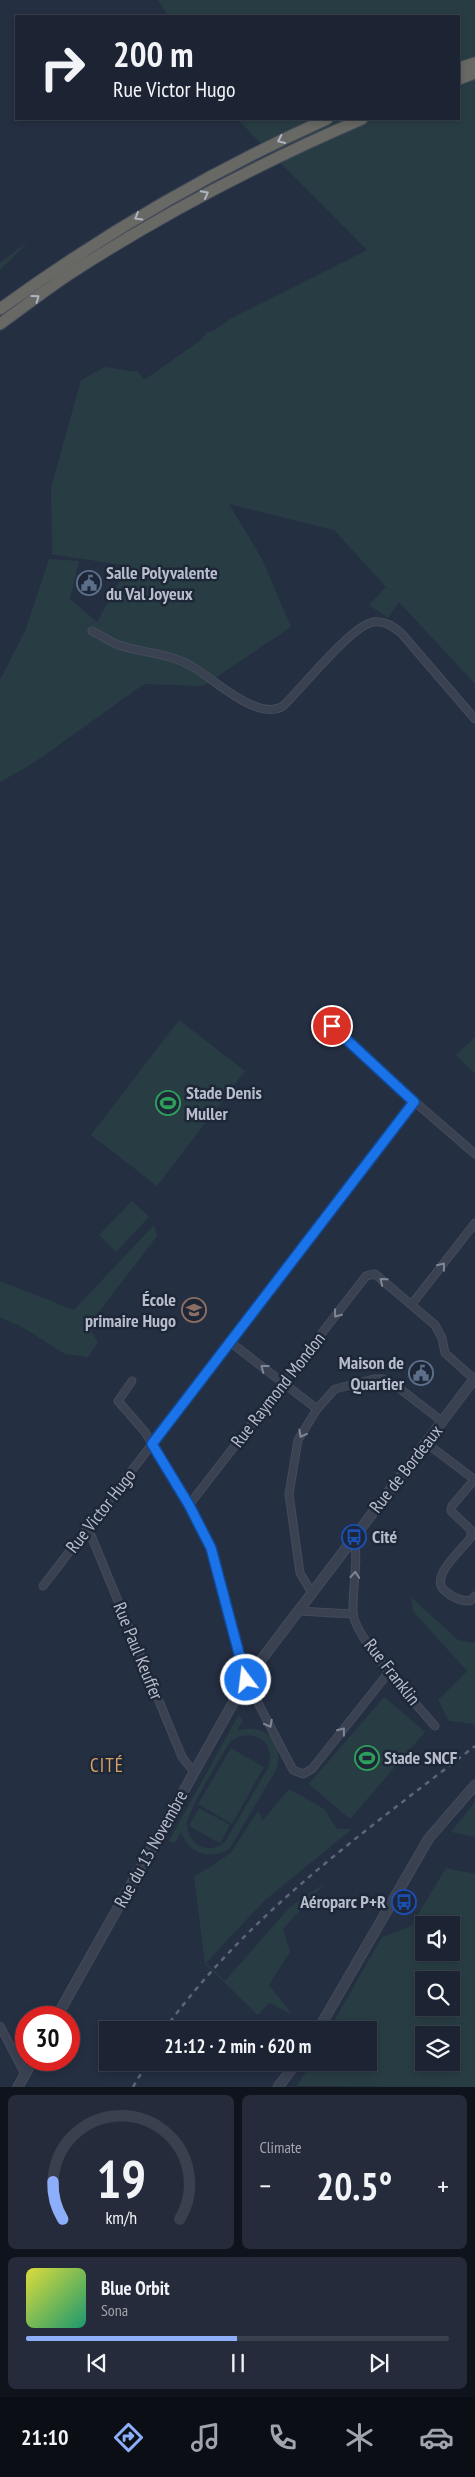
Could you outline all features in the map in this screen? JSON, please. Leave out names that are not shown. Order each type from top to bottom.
[{"type":"highway","points":[[460,68],[475,63]]},
{"type":"highway","points":[[460,79],[475,73]]},
{"type":"highway","points":[[0,309],[49,273],[135,218],[220,170],[325,120]]},
{"type":"highway","points":[[0,324],[72,272],[149,225],[255,168],[360,120]]},
{"type":"street","points":[[92,631],[116,644],[191,665],[249,704],[261,710],[271,711],[284,706],[320,666],[362,628],[370,623],[387,624],[402,634],[475,719]]},
{"type":"street","points":[[332,1026],[414,1102],[475,1154]]},
{"type":"street","name":"Rue Victor Hugo","points":[[43,1586],[414,1102]]},
{"type":"street","points":[[474,1378],[445,1353],[442,1338],[435,1325],[412,1304],[475,1223]]},
{"type":"street","name":"Rue Raymond Mondon","points":[[189,1505],[366,1276],[375,1274],[412,1304]]},
{"type":"street","points":[[230,1342],[317,1409]]},
{"type":"street","name":"Rue de Bordeaux","points":[[246,1680],[443,1422],[474,1378]]},
{"type":"street","points":[[312,1593],[300,1572],[289,1494],[298,1440],[317,1409],[335,1389],[374,1379],[383,1379],[395,1384],[443,1422]]},
{"type":"street","points":[[132,1381],[118,1401],[145,1432],[189,1505],[211,1548],[246,1680],[293,1770],[303,1774],[312,1769],[389,1672]]},
{"type":"street","points":[[426,1443],[474,1480],[452,1506],[451,1511],[471,1530],[471,1537],[443,1570],[440,1582],[442,1589],[460,1601],[470,1601],[475,1596]]},
{"type":"street","name":"Rue Paul Keuffer","points":[[88,1528],[182,1757],[194,1772]]},
{"type":"street","points":[[298,1611],[353,1614],[357,1552],[354,1537]]},
{"type":"street","name":"Rue Franklin","points":[[353,1614],[357,1626],[389,1672],[435,1726]]},
{"type":"street","name":"Rue du 13 Novembre","points":[[63,2006],[246,1680]]},
{"type":"street","points":[[323,2021],[429,1838],[475,1785]]},
{"type":"street","points":[[0,2026],[24,2074]]},
{"type":"street","points":[[18,2087],[26,2071]]},
{"type":"street","points":[[278,2087],[290,2071]]},
{"type":"green space","points":[[158,0],[475,0],[475,684],[399,602],[388,618],[369,605],[386,587],[334,530],[229,504],[262,559],[291,627],[203,686],[144,684],[35,762],[0,782],[0,680],[25,631],[49,559],[79,561],[70,599],[97,622],[128,566],[52,554],[51,488],[81,380],[105,367],[138,372],[144,380],[201,340],[207,332],[213,331],[230,319],[367,250],[238,120],[460,120],[460,15],[167,15]]},
{"type":"green space","points":[[29,241],[0,270],[0,263]]},
{"type":"green space","name":"Stade Denis Muller","points":[[179,1020],[245,1071],[157,1186],[91,1135]]},
{"type":"green space","points":[[475,1037],[475,1074],[456,1055]]},
{"type":"green space","points":[[132,1201],[149,1217],[116,1252],[99,1235]]},
{"type":"green space","points":[[154,1225],[157,1236],[88,1326],[98,1342],[88,1357],[65,1354],[24,1328],[0,1317],[0,1281],[74,1310]]},
{"type":"green space","points":[[411,1597],[458,1640],[475,1643],[475,1724],[449,1721],[438,1700],[467,1671],[413,1611]]},
{"type":"green space","name":"Stade SNCF","points":[[384,1697],[425,1732],[350,1819],[309,1784]]},
{"type":"green space","points":[[238,1716],[243,1719],[237,1731],[256,1729],[270,1737],[278,1751],[276,1770],[230,1848],[215,1854],[201,1853],[189,1846],[181,1832],[175,1843],[169,1841]],"holes":[[[240,1736],[256,1736],[267,1745],[270,1754],[269,1766],[225,1842],[213,1848],[199,1846],[190,1836],[187,1823],[199,1794],[231,1741]]]},
{"type":"green space","points":[[231,1748],[264,1767],[232,1824],[198,1804]]},
{"type":"green space","points":[[289,1789],[324,1809],[337,1829],[352,1829],[264,1901],[206,1963],[225,1981],[290,1907],[325,1883],[283,1929],[290,1952],[269,1985],[292,2014],[269,2003],[258,2015],[205,1964],[194,1877],[230,1854],[258,1811],[263,1820]]},
{"type":"green space","points":[[475,1802],[475,1837],[451,1832]]},
{"type":"green space","points":[[199,1808],[230,1825],[220,1843],[189,1826]]},
{"type":"green space","points":[[446,1868],[475,1874],[475,2087],[297,2086],[306,2071],[377,2071],[377,2021],[334,2021],[382,1937],[411,1926],[415,1919],[415,1961],[460,1961],[460,1916],[417,1916]]},
{"type":"railway","points":[[171,2021],[197,1988],[270,1911],[350,1843],[475,1746]]},
{"type":"railway","points":[[133,2087],[143,2071]]},
{"type":"place","name":"Salle Polyvalente du Val Joyeux","points":[[89,583]]},
{"type":"place","name":"Stade Denis Muller","points":[[168,1103]]},
{"type":"place","name":"École primaire Hugo","points":[[194,1310]]},
{"type":"place","name":"Maison de Quartier","points":[[421,1373]]},
{"type":"place","name":"Cité","points":[[354,1537]]},
{"type":"place","name":"Stade SNCF","points":[[367,1758]]},
{"type":"place","name":"Aéroparc P+R","points":[[404,1902]]},
{"type":"district","name":"CITÉ","points":[[107,1765]]},
{"type":"route","points":[[246,1680],[211,1548],[189,1505],[152,1444],[414,1102],[332,1026]]}]
